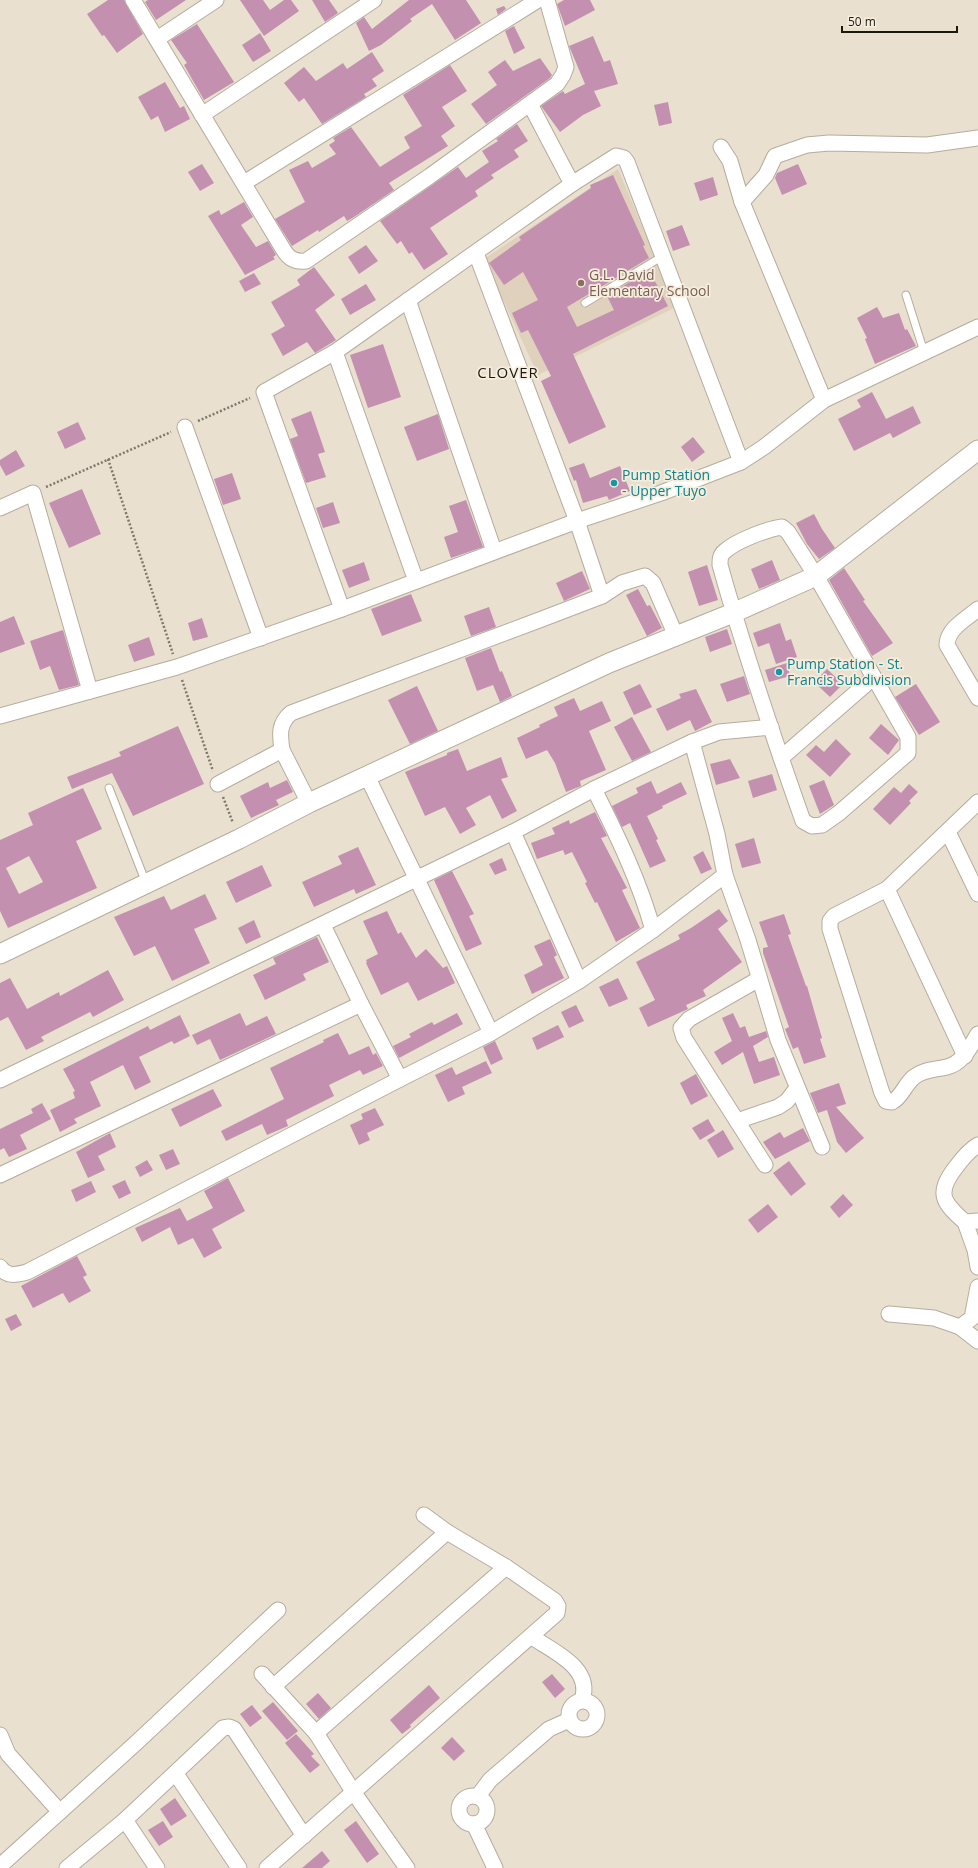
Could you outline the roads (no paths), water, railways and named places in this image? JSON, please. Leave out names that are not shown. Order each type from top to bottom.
[{"type":"street","points":[[134,0],[288,257],[298,262],[306,261],[430,176],[557,84],[566,67],[547,0]]},
{"type":"street","points":[[157,39],[216,0]]},
{"type":"street","points":[[202,115],[374,0]]},
{"type":"street","points":[[244,183],[538,0]]},
{"type":"street","points":[[530,104],[572,184]]},
{"type":"street","points":[[742,202],[766,175],[775,156],[807,145],[829,143],[927,145],[978,138]]},
{"type":"street","points":[[721,147],[730,161],[742,202],[824,400]]},
{"type":"street","points":[[342,609],[264,392],[335,352],[572,184],[616,156],[624,158],[627,162],[741,462]]},
{"type":"street","points":[[476,253],[577,521],[602,596]]},
{"type":"street","points":[[408,300],[494,551]]},
{"type":"street","points":[[1,711],[90,691],[177,667],[342,609],[494,551],[661,493],[741,462],[764,447],[824,400],[978,327]]},
{"type":"street","points":[[335,352],[416,581]]},
{"type":"street","points":[[185,427],[261,638]]},
{"type":"street","points":[[0,954],[240,839],[309,803],[609,663],[733,613],[816,576],[978,450]]},
{"type":"street","points":[[0,508],[33,493],[90,691]]},
{"type":"street","points":[[782,527],[788,532],[816,576],[908,737],[908,753],[839,813],[822,825],[812,826],[803,821],[733,613],[720,558],[725,551],[739,542],[775,528],[782,527]]},
{"type":"street","points":[[309,803],[282,750],[279,730],[282,723],[291,712],[602,596],[622,583],[645,576],[653,583],[676,636]]},
{"type":"street","points":[[978,609],[953,630],[947,639],[947,645],[978,698]]},
{"type":"street","points":[[781,758],[873,678]]},
{"type":"street","points":[[0,1080],[513,832],[594,789],[692,742],[719,732],[771,727]]},
{"type":"street","points":[[692,742],[718,834],[725,876],[748,940],[778,1040],[822,1147]]},
{"type":"street","points":[[218,784],[282,750]]},
{"type":"street","points":[[367,776],[491,1034]]},
{"type":"street","points":[[594,789],[644,895],[653,930]]},
{"type":"street","points":[[978,802],[887,889],[834,916],[830,921],[830,929],[882,1094],[886,1101],[892,1102],[896,1100],[913,1077],[923,1072],[948,1067],[965,1056],[978,1034]]},
{"type":"street","points":[[513,832],[579,981]]},
{"type":"street","points":[[948,832],[978,894]]},
{"type":"street","points":[[0,1267],[4,1272],[13,1276],[27,1272],[400,1079],[491,1034],[579,981],[653,930],[725,876]]},
{"type":"street","points":[[887,889],[965,1056]]},
{"type":"street","points":[[323,924],[361,1004],[400,1079]]},
{"type":"street","points":[[759,979],[689,1019],[681,1028],[684,1038],[765,1165]]},
{"type":"street","points":[[0,1175],[361,1004]]},
{"type":"street","points":[[737,1121],[778,1108],[787,1101],[797,1088]]},
{"type":"street","points":[[978,1145],[961,1160],[946,1180],[943,1189],[945,1199],[949,1205],[972,1222],[978,1267]]},
{"type":"street","points":[[978,1287],[970,1320],[978,1340]]},
{"type":"street","points":[[889,1314],[970,1320]]},
{"type":"street","points":[[267,1868],[532,1637],[557,1612],[558,1606],[555,1601],[506,1567],[447,1532],[424,1515]]},
{"type":"street","points":[[273,1687],[447,1532]]},
{"type":"street","points":[[316,1733],[506,1567]]},
{"type":"street","points":[[0,1866],[278,1610]]},
{"type":"street","points":[[532,1637],[576,1668],[585,1683],[585,1691],[582,1700]]},
{"type":"street","points":[[262,1674],[316,1733],[354,1792],[407,1868]]},
{"type":"street","points":[[582,1700],[592,1704],[596,1708],[596,1719],[594,1724],[584,1729],[578,1728],[569,1720],[570,1708],[573,1704],[582,1700]]},
{"type":"street","points":[[478,1796],[490,1780],[549,1729],[569,1720]]},
{"type":"street","points":[[70,1867],[176,1774],[223,1728],[229,1727],[234,1729],[304,1836]]},
{"type":"street","points":[[0,1735],[4,1756],[60,1812]]},
{"type":"street","points":[[176,1774],[239,1868]]},
{"type":"street","points":[[473,1795],[478,1796],[486,1803],[487,1814],[480,1822],[468,1824],[463,1820],[458,1810],[463,1799],[473,1795]]},
{"type":"street","points":[[125,1820],[157,1868]]},
{"type":"street","points":[[474,1824],[495,1868]]},
{"type":"lane","points":[[585,303],[663,256]]},
{"type":"lane","points":[[906,295],[924,352]]},
{"type":"lane","points":[[109,788],[146,884]]},
{"type":"place","name":"G.L. David Elementary School","points":[[581,283]]},
{"type":"place","name":"Pump Station - Upper Tuyo","points":[[614,483]]},
{"type":"place","name":"Pump Station - St. Francis Subdivision","points":[[779,672]]},
{"type":"district","name":"CLOVER","points":[[508,373]]}]
